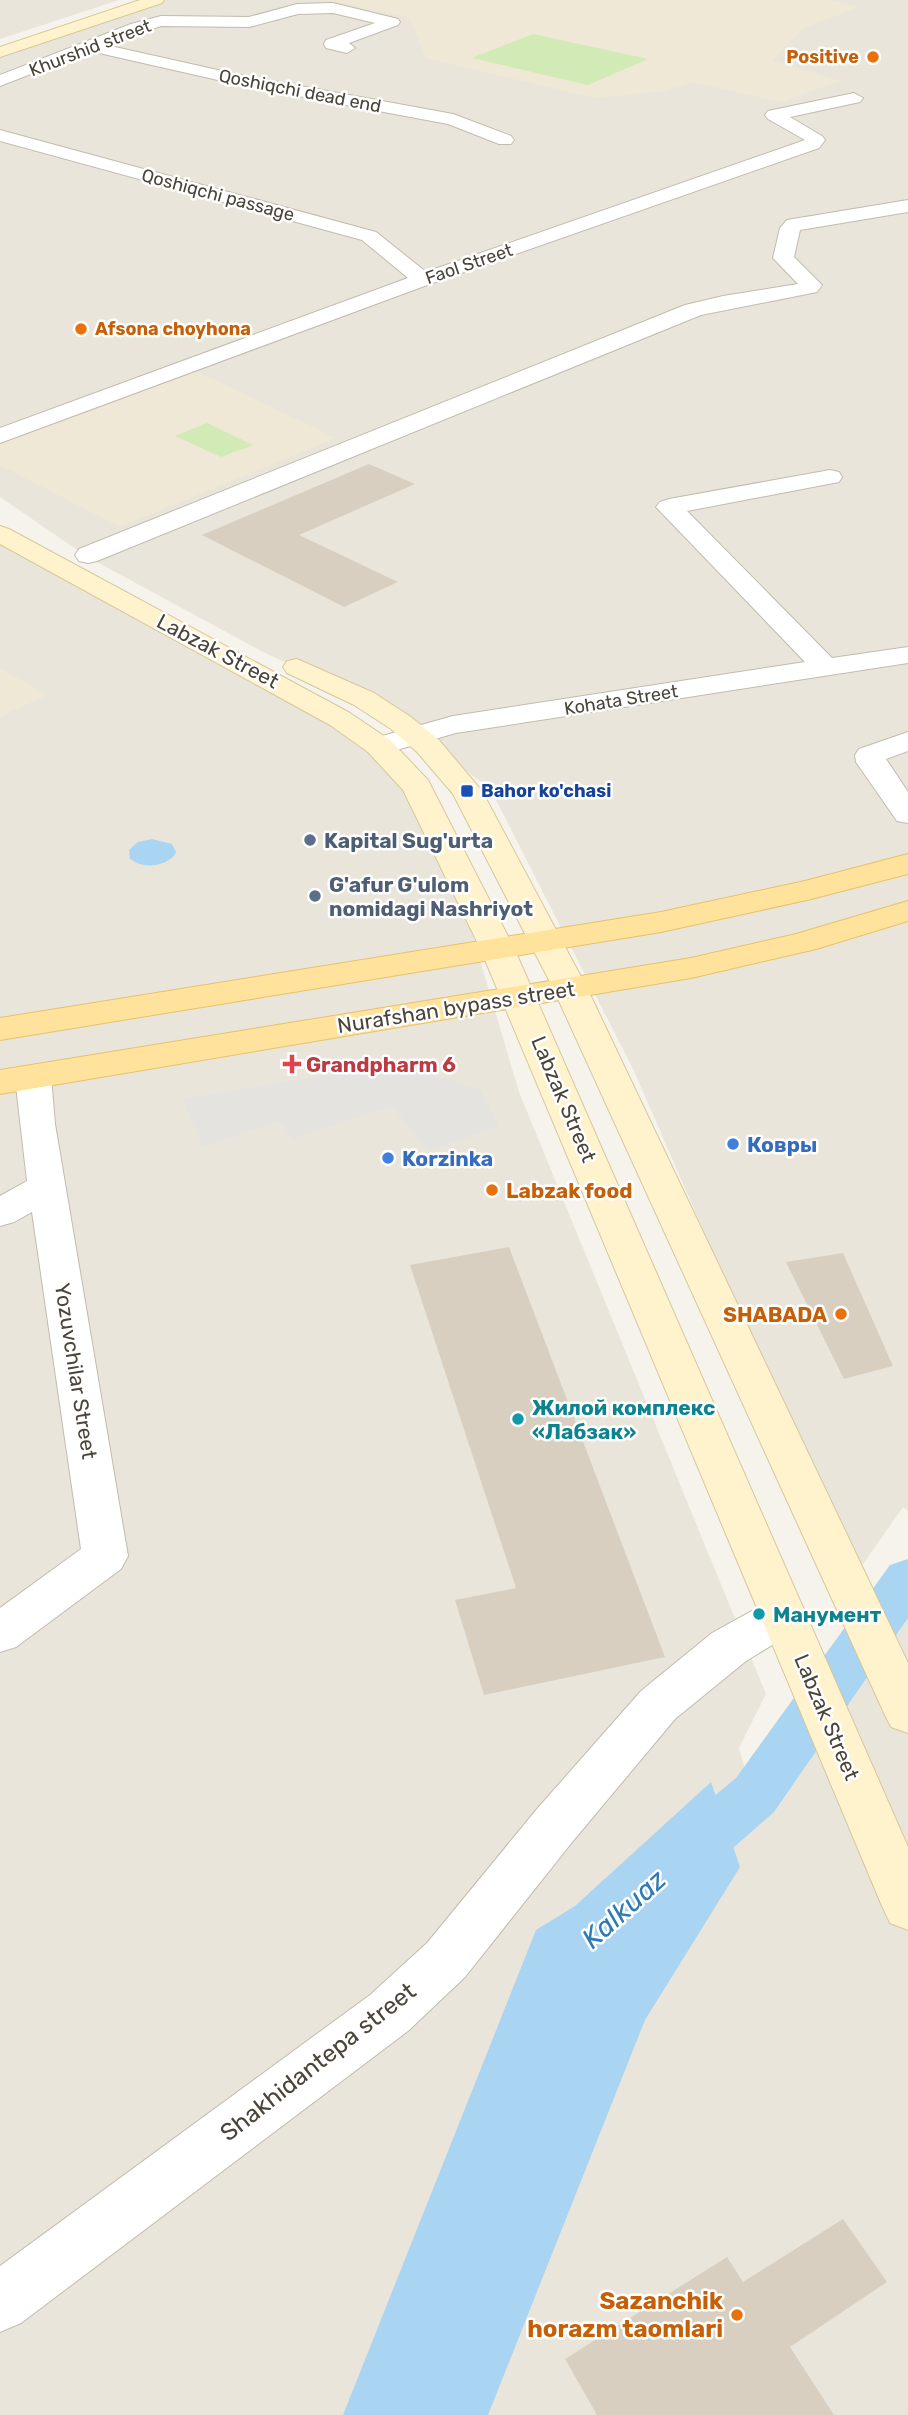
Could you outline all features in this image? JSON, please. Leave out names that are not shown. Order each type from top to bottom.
[{"type":"main road","points":[[0,39],[119,0]]},
{"type":"main road","points":[[0,52],[156,0]]},
{"type":"main road","name":"Labzak Street","points":[[0,506],[263,652],[364,699],[416,734],[467,791],[570,988],[908,1713]]},
{"type":"main road","name":"Labzak Street","points":[[0,534],[325,709],[379,746],[417,786],[520,996],[908,1906]]},
{"type":"main road","points":[[0,1029],[723,909],[908,864]]},
{"type":"main road","name":"Nurafshan bypass street","points":[[16,1079],[739,958],[908,911]]},
{"type":"street","name":"Khurshid street","points":[[0,82],[93,47],[137,27],[161,21],[249,22],[301,8],[337,8],[392,22],[332,44],[347,48]]},
{"type":"street","name":"Qoshiqchi dead end","points":[[93,47],[240,80],[453,119],[505,140]]},
{"type":"street","name":"Faol Street","points":[[0,436],[423,280],[812,144],[816,140],[813,137],[774,115],[854,98]]},
{"type":"street","name":"Qoshiqchi passage","points":[[0,135],[369,236],[423,280]]},
{"type":"street","points":[[88,555],[693,310],[723,302],[810,288],[811,285],[783,258],[790,228],[794,224],[908,206]]},
{"type":"street","points":[[826,668],[669,507],[830,477]]},
{"type":"street","name":"Kohata Street","points":[[379,746],[453,726],[908,655]]},
{"type":"street","points":[[908,741],[870,755],[871,762],[908,814]]},
{"type":"street","name":"Yozuvchilar Street","points":[[0,1633],[105,1556],[47,1186],[16,1079]]},
{"type":"street","points":[[0,1213],[47,1186]]},
{"type":"street","name":"Shakhidantepa street","points":[[0,2302],[389,2013],[446,1960],[555,1825],[658,1705],[729,1647],[792,1635]]},
{"type":"shaded area","points":[[0,0],[119,0],[0,39]]},
{"type":"shaded area","points":[[156,0],[908,0],[908,1511],[903,1507],[854,1577],[634,1071],[490,788],[364,699],[263,652],[86,556],[0,497],[0,52]]},
{"type":"shaded area","points":[[329,0],[829,0],[859,7],[804,28],[772,60],[841,81],[781,102],[693,82],[665,91],[594,98],[426,58],[410,18]]},
{"type":"shaded area","points":[[194,370],[336,438],[120,527],[0,465],[0,442]]},
{"type":"shaded area","points":[[0,530],[354,727],[446,845],[519,1092],[766,1694],[739,1748],[752,1794],[730,1816],[755,1795],[908,1579],[908,2415],[0,2415]]},
{"type":"shaded area","points":[[0,668],[47,695],[0,717]]},
{"type":"shaded area","points":[[399,1063],[480,1090],[499,1126],[428,1151],[392,1106],[293,1139],[280,1121],[203,1147],[182,1099]]},
{"type":"green space","points":[[533,34],[648,59],[588,85],[472,58]]},
{"type":"green space","points":[[207,423],[253,445],[221,457],[175,436]]},
{"type":"water","points":[[152,839],[172,844],[176,852],[174,856],[164,863],[153,865],[130,859],[129,850],[138,842]]},
{"type":"water","points":[[711,1782],[740,1867],[645,2020],[488,2415],[343,2415],[536,1930],[575,1906]]},
{"type":"building","points":[[369,464],[415,484],[299,535],[398,582],[344,607],[202,535]]},
{"type":"building","name":"Жилой комплекс «Лабзак»","points":[[509,1247],[665,1657],[484,1695],[455,1600],[516,1588],[410,1265]]},
{"type":"building","name":"SHABADA","points":[[843,1253],[893,1366],[844,1379],[786,1262]]},
{"type":"building","name":"Sazanchik horazm taomlari","points":[[843,2219],[887,2282],[790,2347],[834,2415],[597,2415],[565,2359],[727,2257],[743,2282]]},
{"type":"waterway","name":"Kalkuaz","points":[[681,1858],[755,1795],[908,1579]]},
{"type":"place","name":"Positive","points":[[873,57]]},
{"type":"place","name":"Afsona choyhona","points":[[81,329]]},
{"type":"place","name":"Bahor ko'chasi","points":[[467,791]]},
{"type":"place","name":"Kapital Sug'urta","points":[[310,840]]},
{"type":"place","name":"G'afur G'ulom nomidagi Nashriyot","points":[[315,896]]},
{"type":"place","name":"Grandpharm 6","points":[[292,1064]]},
{"type":"place","name":"Ковры","points":[[733,1144]]},
{"type":"place","name":"Korzinka","points":[[388,1158]]},
{"type":"place","name":"Labzak food","points":[[492,1190]]},
{"type":"place","name":"SHABADA","points":[[841,1314]]},
{"type":"place","name":"Жилой комплекс «Лабзак»","points":[[518,1419]]},
{"type":"place","name":"Манумент","points":[[759,1614]]},
{"type":"place","name":"Sazanchik horazm taomlari","points":[[737,2315]]}]
